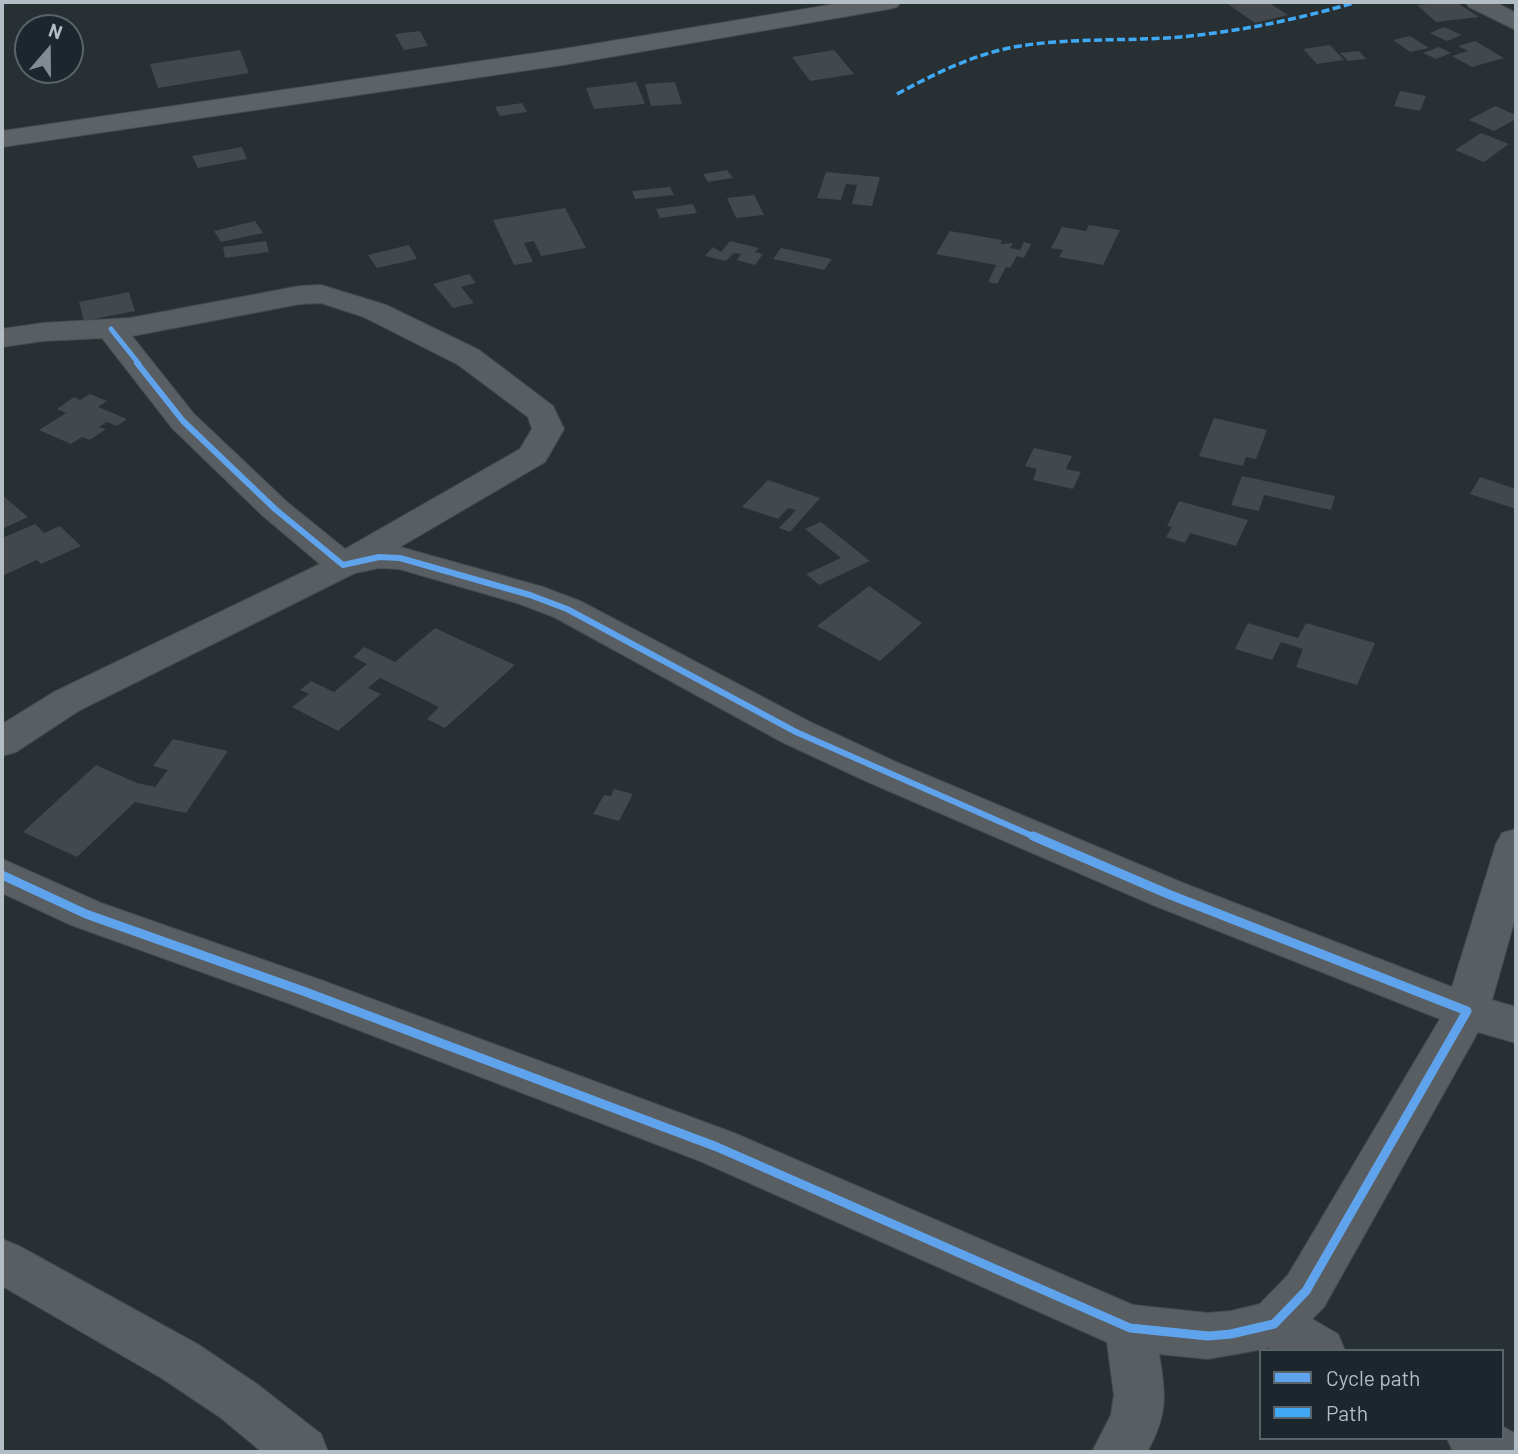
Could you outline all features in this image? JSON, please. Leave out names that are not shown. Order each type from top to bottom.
[{"type":"street","points":[[2,139],[562,57],[889,2]]},
{"type":"street","points":[[1477,2],[1516,23]]},
{"type":"street","points":[[2,338],[43,332],[111,330],[300,295],[321,294],[375,311],[468,357],[541,413],[548,429],[533,455],[318,580],[67,701],[2,742]]},
{"type":"street","points":[[111,330],[183,421],[275,509],[343,565]]},
{"type":"street","points":[[343,565],[379,557],[400,558],[427,563],[542,599],[567,609],[796,733],[883,772],[1168,894],[1467,1011],[1516,1025]]},
{"type":"street","points":[[2,875],[86,914],[316,996],[717,1147],[1130,1328],[1208,1336],[1231,1334],[1274,1324],[1306,1292],[1467,1011],[1516,845]]},
{"type":"street","points":[[2,1261],[181,1362],[239,1401],[302,1452]]},
{"type":"street","points":[[1274,1324],[1317,1349]]},
{"type":"street","points":[[1118,1452],[1136,1421],[1140,1395],[1130,1328]]},
{"type":"street","points":[[1477,1440],[1498,1452]]},
{"type":"building","points":[[1268,2],[1288,15],[1255,23],[1228,4]]},
{"type":"building","points":[[1456,2],[1479,17],[1436,22],[1417,5]]},
{"type":"building","points":[[1444,27],[1462,35],[1447,41],[1430,33]]},
{"type":"building","points":[[420,31],[428,46],[404,50],[395,34]]},
{"type":"building","points":[[1410,36],[1429,48],[1410,52],[1393,40]]},
{"type":"building","points":[[1475,41],[1504,58],[1472,67],[1452,56],[1468,51],[1458,46]]},
{"type":"building","points":[[1330,45],[1344,60],[1317,64],[1303,49]]},
{"type":"building","points":[[1439,47],[1451,53],[1436,59],[1423,53]]},
{"type":"building","points":[[240,50],[249,73],[158,88],[150,64]]},
{"type":"building","points":[[834,50],[854,74],[810,81],[792,57]]},
{"type":"building","points":[[1359,51],[1366,59],[1348,61],[1340,53]]},
{"type":"building","points":[[636,82],[645,104],[594,109],[586,88]]},
{"type":"building","points":[[675,82],[682,104],[651,106],[645,84]]},
{"type":"building","points":[[1400,91],[1426,96],[1420,111],[1394,106]]},
{"type":"building","points":[[522,103],[527,112],[500,116],[495,107]]},
{"type":"building","points":[[1495,106],[1516,115],[1516,119],[1494,131],[1469,120]]},
{"type":"building","points":[[1481,133],[1509,144],[1484,162],[1455,150]]},
{"type":"building","points":[[242,147],[247,159],[198,168],[192,156]]},
{"type":"building","points":[[727,170],[733,178],[708,182],[703,174]]},
{"type":"building","points":[[826,172],[880,177],[872,206],[852,204],[857,185],[846,184],[841,200],[817,198]]},
{"type":"building","points":[[670,187],[674,195],[635,199],[632,191]]},
{"type":"building","points":[[754,195],[764,215],[736,218],[727,198]]},
{"type":"building","points":[[693,204],[697,213],[660,218],[656,209]]},
{"type":"building","points":[[565,208],[586,248],[541,256],[534,241],[524,243],[533,262],[514,265],[493,220]]},
{"type":"building","points":[[255,221],[263,233],[221,242],[214,231]]},
{"type":"building","points":[[1089,225],[1120,230],[1103,265],[1059,257],[1063,250],[1051,248],[1062,227],[1086,231]]},
{"type":"building","points":[[950,231],[1002,240],[1000,244],[1013,243],[1010,248],[1020,250],[1024,242],[1031,244],[1024,258],[1017,256],[1010,268],[1006,267],[997,284],[988,282],[996,265],[936,254]]},
{"type":"building","points":[[266,241],[269,252],[225,258],[223,247]]},
{"type":"building","points":[[730,241],[759,248],[755,252],[763,254],[755,265],[737,260],[741,254],[734,253],[726,261],[705,256],[713,247],[721,252]]},
{"type":"building","points":[[409,245],[417,259],[377,268],[368,255]]},
{"type":"building","points":[[781,248],[832,259],[824,270],[773,259]]},
{"type":"building","points":[[469,274],[476,283],[461,287],[474,303],[453,308],[433,284]]},
{"type":"building","points":[[129,292],[135,311],[84,321],[79,302]]},
{"type":"building","points":[[90,394],[107,401],[98,407],[127,419],[117,426],[107,422],[99,427],[106,429],[90,440],[82,437],[71,444],[39,430],[66,413],[57,409],[74,397],[80,400]]},
{"type":"building","points":[[1214,418],[1267,430],[1256,459],[1246,457],[1243,466],[1199,456]]},
{"type":"building","points":[[1034,448],[1072,456],[1066,469],[1081,472],[1073,489],[1033,480],[1037,469],[1025,466]]},
{"type":"building","points":[[1242,476],[1335,496],[1331,510],[1264,495],[1259,511],[1231,505]]},
{"type":"building","points":[[1480,477],[1516,489],[1516,509],[1470,494]]},
{"type":"building","points":[[768,480],[820,498],[790,532],[779,528],[796,510],[788,508],[778,519],[742,507]]},
{"type":"building","points":[[2,495],[28,517],[2,529]]},
{"type":"building","points":[[1179,501],[1248,520],[1236,546],[1190,533],[1185,543],[1166,537],[1172,527],[1167,526]]},
{"type":"building","points":[[821,522],[870,561],[819,585],[806,574],[841,558],[805,529]]},
{"type":"building","points":[[35,524],[44,533],[60,526],[81,546],[41,564],[37,560],[2,576],[2,538]]},
{"type":"building","points":[[869,586],[922,623],[880,661],[817,626]]},
{"type":"building","points":[[1248,623],[1298,638],[1306,623],[1375,643],[1357,685],[1296,667],[1303,649],[1281,642],[1272,660],[1235,649]]},
{"type":"building","points":[[435,628],[515,665],[445,728],[427,719],[439,707],[380,678],[368,688],[381,694],[338,731],[292,707],[309,694],[300,690],[311,681],[334,692],[367,664],[353,657],[364,647],[395,662]]},
{"type":"building","points":[[173,739],[228,751],[186,813],[135,802],[77,857],[23,832],[96,765],[137,783],[155,787],[168,770],[153,766]]},
{"type":"building","points":[[614,789],[633,794],[619,821],[593,814],[604,795],[611,796]]},
{"type":"marked path","points":[[897,94],[934,74],[975,57],[1021,46],[1190,36],[1297,20],[1357,2]]},
{"type":"cycle path","points":[[2,875],[86,914],[303,991],[717,1147],[1130,1328],[1208,1336],[1231,1334],[1274,1324],[1306,1291],[1467,1011],[1168,894],[882,772],[796,732],[567,609],[530,595],[400,558],[379,557],[343,565],[275,509],[183,421],[111,329]]}]
